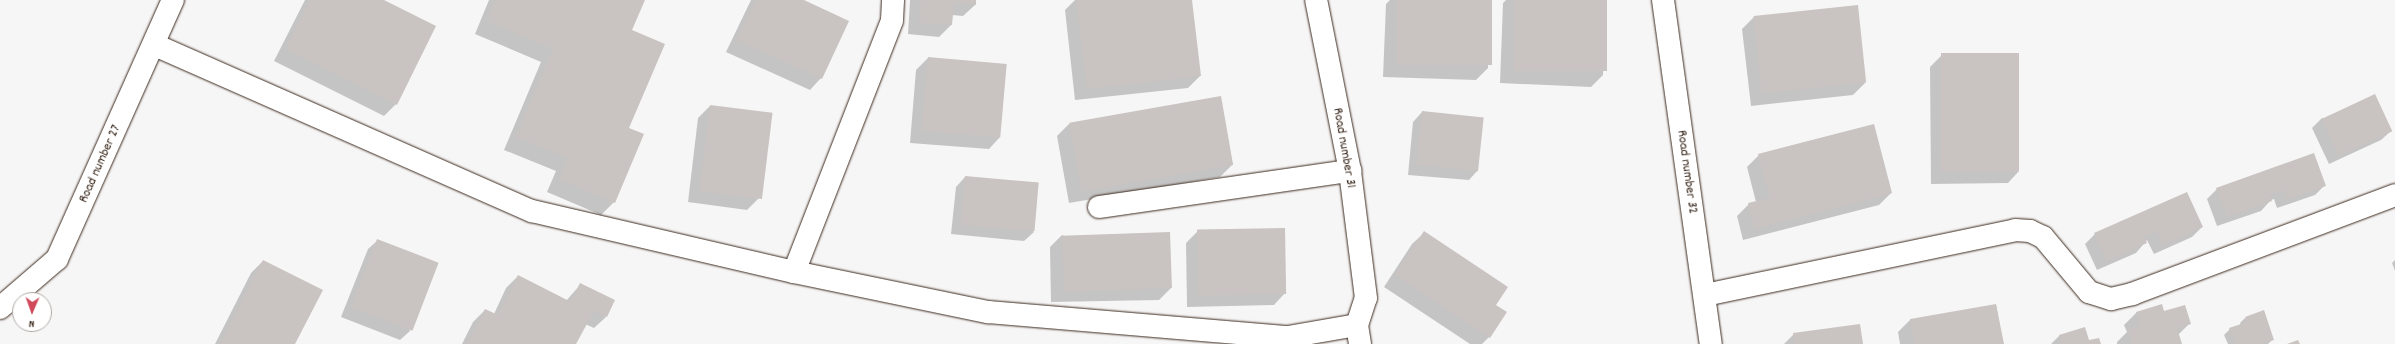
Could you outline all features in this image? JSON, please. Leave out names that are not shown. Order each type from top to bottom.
[{"type":"street","name":"Road number 27","points":[[0,308],[57,259],[155,45],[173,0]]},
{"type":"street","points":[[794,272],[892,20],[893,0]]},
{"type":"street","name":"Road number 31","points":[[1316,0],[1350,171],[1366,298],[1358,335]]},
{"type":"street","name":"Road number 32","points":[[1664,0],[1711,344]]},
{"type":"street","points":[[155,45],[532,211],[794,272],[988,312],[1288,337],[1358,335]]},
{"type":"street","points":[[1099,207],[1350,171]]},
{"type":"street","points":[[1705,295],[2015,230],[2030,231],[2043,237],[2089,292],[2111,298],[2132,294],[2395,195]]},
{"type":"building","points":[[310,0],[384,0],[436,26],[397,105],[285,49]]},
{"type":"building","points":[[496,0],[645,0],[632,30],[665,44],[629,128],[644,134],[615,203],[559,179],[568,158],[516,137],[553,49],[487,21]]},
{"type":"building","points":[[756,0],[804,0],[849,21],[822,79],[737,40]]},
{"type":"building","points":[[921,0],[976,0],[976,5],[954,3],[952,25],[919,23]]},
{"type":"building","points":[[1076,0],[1192,0],[1201,76],[1087,89]]},
{"type":"building","points":[[1397,0],[1492,0],[1492,65],[1397,65]]},
{"type":"building","points":[[1514,0],[1607,0],[1607,71],[1514,71]]},
{"type":"building","points":[[1858,5],[1866,83],[1762,94],[1754,16]]},
{"type":"building","points":[[1941,53],[2019,53],[2019,171],[1941,171]]},
{"type":"building","points":[[928,57],[1007,64],[1000,138],[922,131]]},
{"type":"building","points":[[2375,94],[2392,131],[2339,156],[2322,119]]},
{"type":"building","points":[[1221,96],[1233,165],[1081,192],[1069,123]]},
{"type":"building","points":[[710,105],[773,113],[762,199],[699,191]]},
{"type":"building","points":[[1422,111],[1484,117],[1478,171],[1416,165]]},
{"type":"building","points":[[1874,124],[1892,193],[1755,229],[1748,203],[1770,198],[1758,154]]},
{"type":"building","points":[[2314,153],[2326,186],[2287,199],[2284,190],[2270,195],[2272,201],[2227,217],[2216,188]]},
{"type":"building","points":[[965,176],[1039,182],[1034,231],[961,225]]},
{"type":"building","points":[[2187,192],[2203,227],[2163,245],[2157,231],[2144,236],[2147,243],[2107,261],[2094,233]]},
{"type":"building","points":[[1285,228],[1286,294],[1198,296],[1197,230]]},
{"type":"building","points":[[1424,231],[1508,287],[1496,305],[1507,312],[1490,338],[1395,275]]},
{"type":"building","points":[[1170,232],[1172,288],[1064,292],[1062,236]]},
{"type":"building","points":[[377,239],[439,263],[412,331],[351,307]]},
{"type":"building","points":[[263,260],[323,290],[295,344],[220,344]]},
{"type":"building","points":[[518,275],[571,302],[580,283],[615,300],[607,317],[594,311],[576,344],[467,344],[485,309],[498,315]]},
{"type":"building","points":[[1996,304],[2004,344],[1914,344],[1910,319]]},
{"type":"building","points":[[2162,304],[2164,311],[2185,305],[2191,324],[2177,328],[2182,344],[2132,344],[2128,329],[2140,325],[2136,312]]},
{"type":"building","points":[[2264,310],[2274,340],[2261,344],[2235,344],[2229,328],[2247,322],[2245,317]]},
{"type":"building","points":[[1860,324],[1863,344],[1795,344],[1793,333]]},
{"type":"building","points":[[2085,327],[2089,340],[2099,338],[2101,344],[2062,344],[2059,335]]},
{"type":"building","points":[[2298,340],[2300,344],[2287,344]]}]
